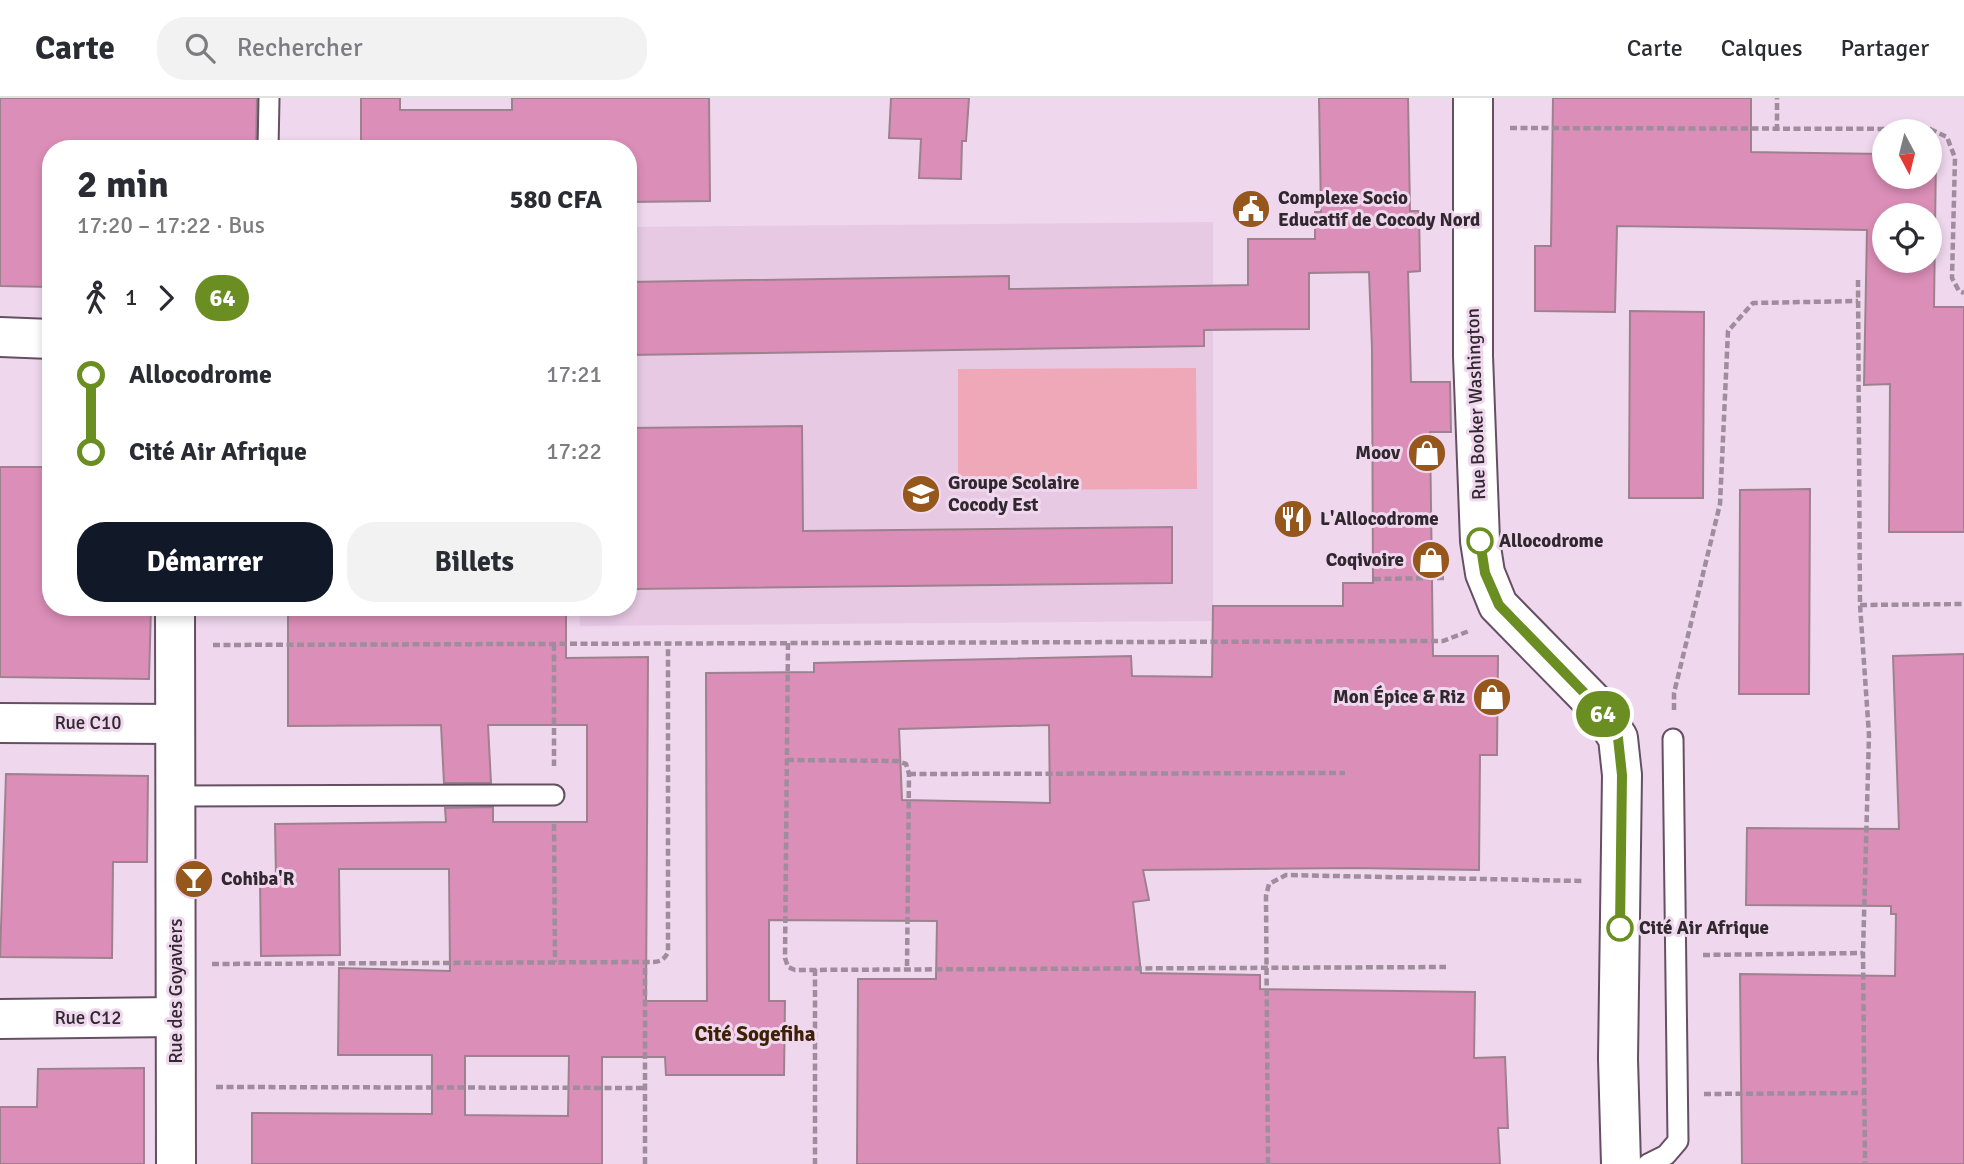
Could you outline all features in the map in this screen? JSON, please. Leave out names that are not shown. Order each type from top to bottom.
[{"type":"street","name":"Rue Booker Washington","points":[[1473,113],[1473,356],[1480,541],[1492,589]]},
{"type":"street","points":[[0,337],[42,339]]},
{"type":"street","points":[[1492,589],[1599,708],[1618,738],[1622,775],[1618,1059],[1621,1164]]},
{"type":"street","name":"Rue des Goyaviers","points":[[176,616],[176,1164]]},
{"type":"street","name":"Rue C10","points":[[0,723],[176,724]]},
{"type":"street","name":"Rue C12","points":[[0,1018],[175,1017]]},
{"type":"lane","points":[[268,140],[269,98]]},
{"type":"lane","points":[[1648,1164],[1666,1155],[1678,1141],[1674,739]]},
{"type":"lane","points":[[176,796],[554,795]]},
{"type":"path","points":[[1777,98],[1777,131]]},
{"type":"path","points":[[1473,113],[1777,131],[1930,129],[1947,137],[1955,158],[1952,278],[1959,291],[1964,293]]},
{"type":"path","points":[[1858,280],[1860,605],[1869,735],[1863,954],[1865,1164]]},
{"type":"path","points":[[1674,739],[1674,693],[1720,504],[1728,331],[1752,303],[1858,301]]},
{"type":"path","points":[[176,646],[1443,641],[1464,635],[1492,589],[1434,579],[1374,579]]},
{"type":"path","points":[[1860,605],[1964,604]]},
{"type":"path","points":[[788,643],[785,958],[788,967],[795,970],[1446,967]]},
{"type":"path","points":[[176,964],[660,962],[668,952],[668,644]]},
{"type":"path","points":[[787,760],[897,761],[906,764],[909,774],[907,968]]},
{"type":"path","points":[[909,774],[1345,773]]},
{"type":"path","points":[[1268,1164],[1269,968],[1266,897],[1269,884],[1286,875],[1621,882]]},
{"type":"path","points":[[1677,955],[1863,954]]},
{"type":"path","points":[[645,962],[645,1164]]},
{"type":"path","points":[[814,969],[815,1164]]},
{"type":"path","points":[[176,1086],[645,1088]]},
{"type":"path","points":[[1678,1094],[1864,1093]]},
{"type":"shaded area","name":"Groupe Scolaire Cocody Est","points":[[1213,222],[1213,621],[580,626],[579,616],[637,616],[637,227]]},
{"type":"shaded area","points":[[1196,368],[1197,489],[958,490],[958,369]]},
{"type":"building","points":[[0,98],[257,98],[256,140],[42,140],[42,287],[0,286]]},
{"type":"building","points":[[361,98],[400,98],[400,110],[512,110],[512,98],[709,98],[710,201],[637,202],[637,140],[361,140]]},
{"type":"building","points":[[891,98],[969,98],[966,141],[962,141],[961,179],[919,178],[921,139],[889,138]]},
{"type":"building","points":[[1319,98],[1408,98],[1410,211],[1419,211],[1420,271],[1408,272],[1411,382],[1450,382],[1451,432],[1430,432],[1433,656],[1498,656],[1497,755],[1480,755],[1479,870],[1143,870],[1149,900],[1133,902],[1141,973],[1260,975],[1260,989],[1475,992],[1474,1058],[1505,1057],[1508,1128],[1498,1128],[1500,1164],[857,1164],[858,979],[936,979],[937,921],[769,920],[769,1001],[785,1001],[784,1075],[666,1075],[665,1057],[602,1057],[602,1164],[252,1164],[252,1113],[432,1114],[432,1055],[338,1055],[339,968],[450,971],[449,869],[339,869],[340,955],[261,956],[260,879],[276,878],[275,824],[446,822],[445,808],[493,807],[493,822],[587,822],[587,725],[488,725],[491,783],[444,783],[441,725],[288,726],[288,616],[566,616],[566,658],[648,657],[646,1001],[707,1001],[706,673],[814,672],[814,663],[1131,656],[1132,676],[1212,677],[1213,606],[1343,606],[1343,583],[1373,583],[1369,272],[1309,273],[1309,329],[1204,330],[1204,346],[637,355],[637,282],[1009,276],[1009,289],[1248,285],[1248,239],[1315,239],[1315,212],[1321,212]],"holes":[[[1049,725],[1050,803],[902,800],[899,729]],[[465,1056],[569,1056],[568,1116],[465,1115]]]},
{"type":"building","points":[[1553,98],[1751,98],[1751,152],[1872,154],[1872,189],[1936,189],[1935,203],[1872,203],[1872,273],[1934,273],[1934,307],[1964,307],[1964,532],[1889,532],[1890,384],[1864,385],[1867,230],[1617,226],[1615,312],[1535,311],[1535,246],[1551,246]]},
{"type":"building","points":[[1630,311],[1704,312],[1703,498],[1629,498]]},
{"type":"building","points":[[802,426],[803,531],[1172,527],[1172,583],[637,589],[637,428]]},
{"type":"building","points":[[0,467],[42,467],[42,616],[151,616],[149,679],[0,677]]},
{"type":"building","points":[[1810,489],[1809,694],[1739,694],[1740,490]]},
{"type":"building","points":[[1964,654],[1964,1164],[1742,1164],[1740,974],[1895,976],[1896,914],[1891,914],[1891,906],[1746,905],[1747,828],[1899,829],[1893,656]]},
{"type":"building","points":[[6,774],[148,776],[147,862],[113,862],[112,958],[0,957]]},
{"type":"building","points":[[144,1068],[144,1164],[0,1164],[0,1107],[37,1107],[38,1069]]},
{"type":"bus line","name":"64","points":[[1480,541],[1485,573],[1499,605],[1599,708],[1618,738],[1622,775],[1620,928]]},
{"type":"place","name":"Complexe Socio Educatif de Cocody Nord","points":[[1251,209]]},
{"type":"place","name":"Moov","points":[[1427,453]]},
{"type":"place","name":"Groupe Scolaire Cocody Est","points":[[921,494]]},
{"type":"place","name":"L'Allocodrome","points":[[1293,519]]},
{"type":"place","name":"Allocodrome","points":[[1480,541]]},
{"type":"place","name":"Coqivoire","points":[[1431,560]]},
{"type":"place","name":"Mon Épice & Riz","points":[[1492,697]]},
{"type":"place","name":"Cohiba'R","points":[[194,879]]},
{"type":"place","name":"Cité Air Afrique","points":[[1620,928]]},
{"type":"district","name":"Cité Sogefiha","points":[[755,1034]]}]
